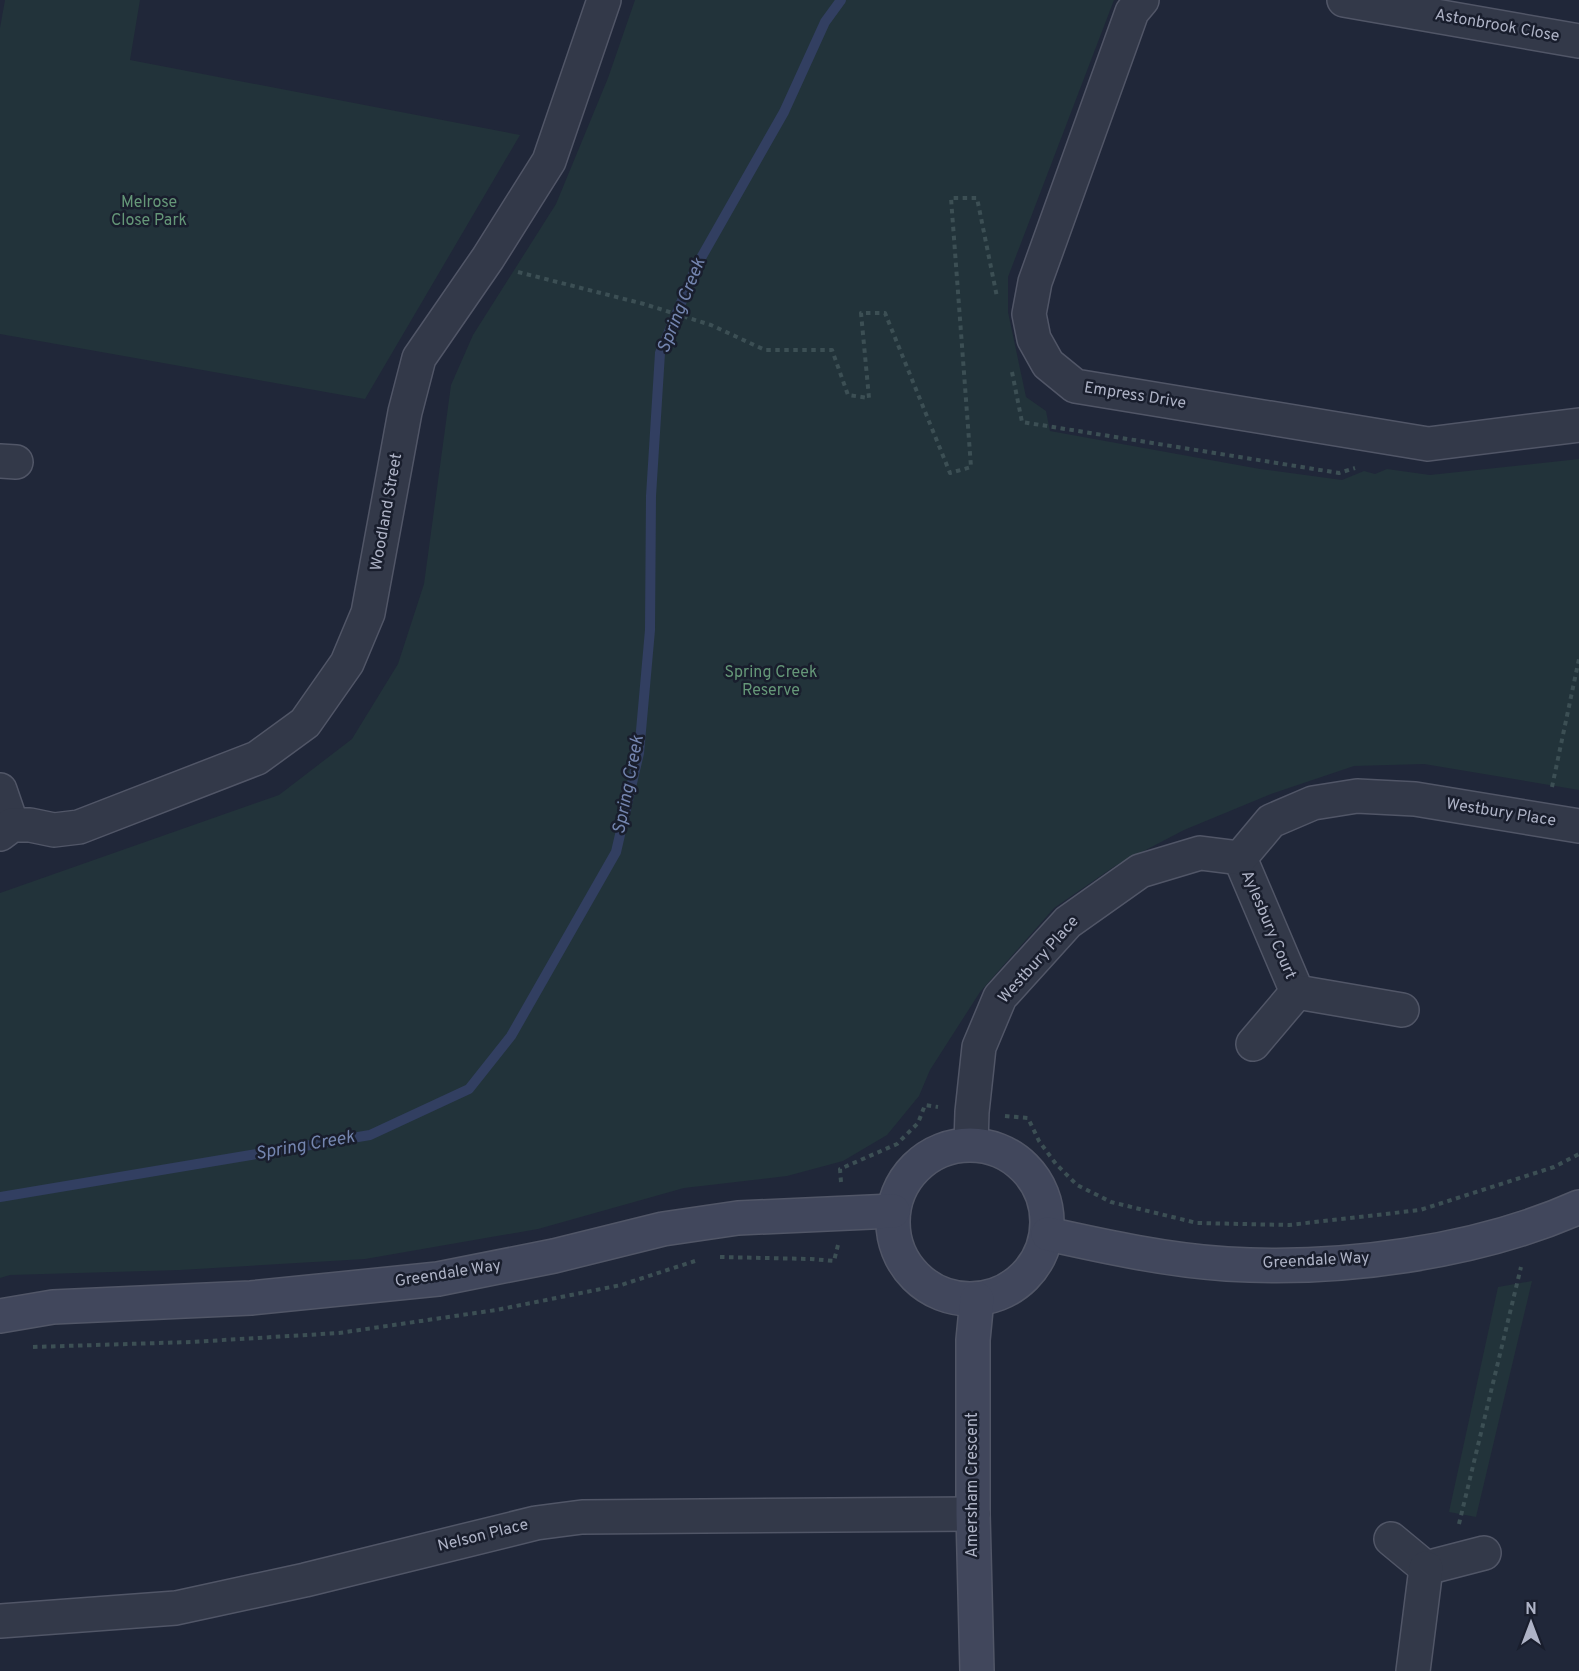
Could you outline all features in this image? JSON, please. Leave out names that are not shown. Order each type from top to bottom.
[{"type":"street","name":"Woodland Street","points":[[6,830],[30,825],[54,830],[79,827],[257,759],[305,723],[347,663],[368,613],[405,412],[419,358],[488,258],[549,161],[604,0]]},
{"type":"street","name":"Empress Drive","points":[[1142,0],[1132,12],[1035,282],[1029,314],[1034,339],[1048,364],[1075,386],[1428,444],[1579,425]]},
{"type":"street","name":"Astonbrook Close","points":[[1344,0],[1579,40]]},
{"type":"street","points":[[0,790],[6,830]]},
{"type":"street","name":"Westbury Place","points":[[971,1144],[979,1047],[1000,997],[1068,922],[1140,871],[1200,853],[1240,858],[1271,821],[1313,803],[1357,796],[1415,799],[1579,826]]},
{"type":"street","name":"Aylesbury Court","points":[[1240,858],[1297,992]]},
{"type":"street","name":"Aylesbury Court","points":[[1297,992],[1402,1010]]},
{"type":"street","name":"Aylesbury Court","points":[[1253,1044],[1297,992]]},
{"type":"street","points":[[971,1144],[997,1149],[1021,1162],[1038,1182],[1047,1208],[1048,1234],[1040,1258],[1024,1279],[1002,1293],[977,1299],[954,1298],[932,1289],[914,1275],[901,1256],[893,1234],[893,1211],[899,1190],[911,1171],[928,1156],[949,1147],[971,1144]]},
{"type":"street","name":"Greendale Way","points":[[1048,1234],[1139,1253],[1186,1260],[1297,1266],[1412,1254],[1468,1243],[1579,1207]]},
{"type":"street","name":"Greendale Way","points":[[0,1316],[53,1307],[250,1298],[438,1279],[554,1256],[663,1229],[772,1216],[893,1211]]},
{"type":"street","name":"Amersham Crescent","points":[[977,1299],[973,1340],[973,1514],[977,1671]]},
{"type":"street","name":"Nelson Place","points":[[0,1621],[176,1608],[305,1580],[536,1523],[582,1517],[973,1514]]},
{"type":"street","points":[[1390,1539],[1426,1569]]},
{"type":"street","points":[[1426,1569],[1484,1553]]},
{"type":"street","points":[[1413,1671],[1426,1569]]},
{"type":"path","points":[[517,272],[644,304],[711,325],[765,350],[832,350],[848,395],[869,398],[861,313],[885,313],[950,473],[971,467],[951,198],[977,198],[997,299]]},
{"type":"path","points":[[1011,366],[1022,422],[1339,473],[1361,467]]},
{"type":"path","points":[[1545,820],[1579,659]]},
{"type":"path","points":[[1459,1525],[1521,1268]]},
{"type":"green space","name":"Melrose Close Park","points":[[5,0],[140,0],[130,60],[520,135],[365,399],[0,334],[0,28]]},
{"type":"green space","name":"Spring Creek Reserve","points":[[635,0],[1114,0],[1008,277],[1008,312],[1026,397],[1046,411],[1050,431],[1260,469],[1342,480],[1364,471],[1375,474],[1387,469],[1430,475],[1579,459],[1579,790],[1424,764],[1354,766],[1271,794],[1184,830],[1115,866],[1054,908],[980,992],[930,1070],[919,1096],[887,1135],[843,1161],[787,1176],[684,1188],[538,1229],[365,1259],[180,1270],[10,1275],[0,1278],[0,893],[279,795],[352,739],[398,664],[424,584],[451,385],[473,335],[556,204],[608,78]]},
{"type":"green space","points":[[1532,1281],[1476,1517],[1449,1512],[1498,1287]]},
{"type":"waterway","name":"Spring Creek","points":[[0,1197],[370,1135],[469,1089],[511,1036],[616,852],[639,753],[650,630],[651,496],[660,353],[697,265],[784,112],[825,22],[841,0]]}]
